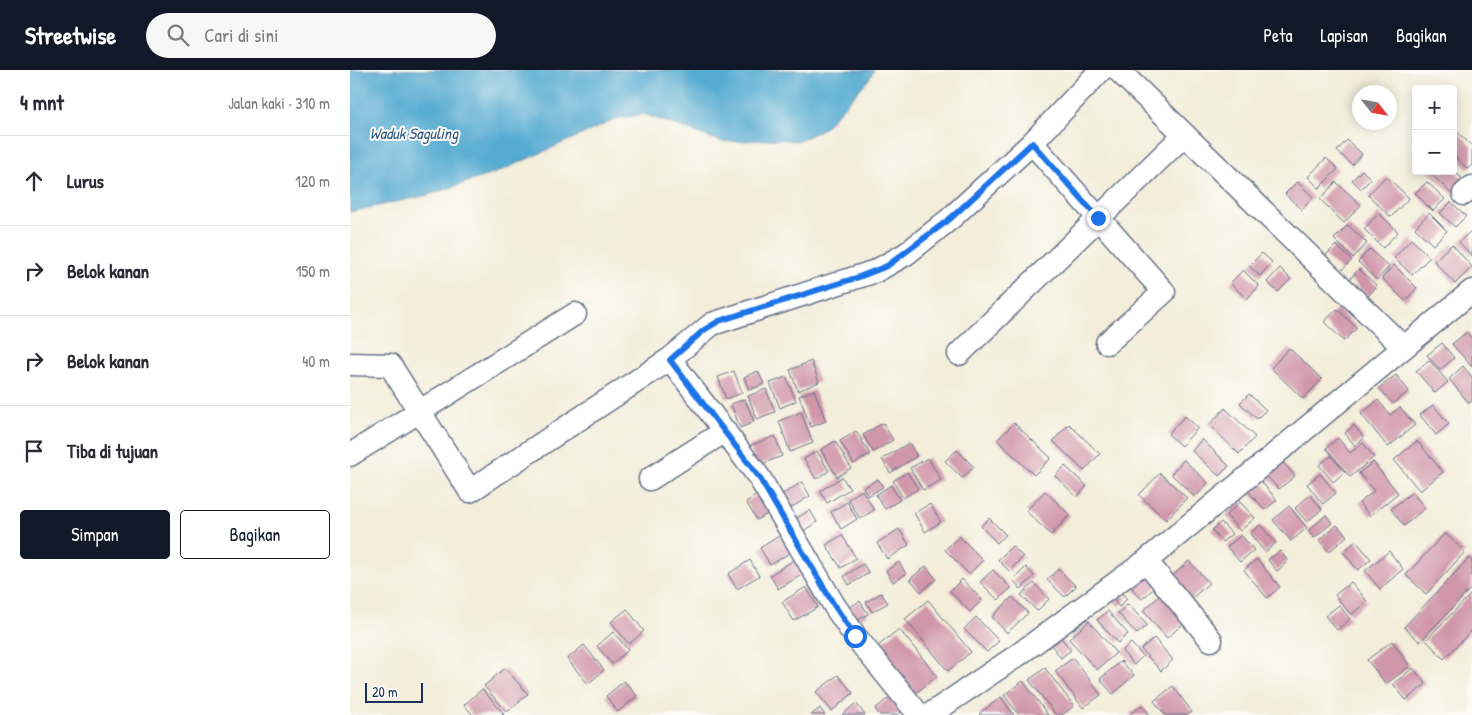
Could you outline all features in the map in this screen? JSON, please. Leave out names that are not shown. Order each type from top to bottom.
[{"type":"street","points":[[350,364],[390,365],[470,491],[670,360],[704,330],[719,321],[859,277],[887,266],[951,218],[1032,143],[1101,70]]},
{"type":"street","points":[[1118,70],[1404,347]]},
{"type":"street","points":[[959,354],[1184,134]]},
{"type":"street","points":[[1032,143],[1164,292],[1107,343]]},
{"type":"street","points":[[930,715],[1018,655],[1146,562],[1472,291]]},
{"type":"street","points":[[350,454],[575,314]]},
{"type":"street","points":[[670,360],[759,477],[834,605],[855,636],[919,715]]},
{"type":"street","points":[[650,479],[725,431]]},
{"type":"street","points":[[1146,562],[1211,640]]},
{"type":"water","name":"Waduk Saguling","points":[[350,70],[874,70],[869,79],[824,128],[799,141],[778,139],[723,142],[644,114],[619,118],[498,172],[428,195],[350,212]]},
{"type":"building","points":[[1457,132],[1472,146],[1472,165],[1468,169],[1457,159]]},
{"type":"building","points":[[1347,140],[1362,154],[1352,165],[1337,151]]},
{"type":"building","points":[[1326,158],[1338,169],[1319,188],[1308,177]]},
{"type":"building","points":[[1362,170],[1371,179],[1361,189],[1352,180]]},
{"type":"building","points":[[1457,174],[1465,181],[1453,195],[1432,175]]},
{"type":"building","points":[[1386,176],[1409,198],[1391,217],[1368,195]]},
{"type":"building","points":[[1297,182],[1313,197],[1302,210],[1285,194]]},
{"type":"building","points":[[1336,182],[1361,205],[1344,223],[1320,199]]},
{"type":"building","points":[[1427,182],[1445,199],[1433,211],[1415,193]]},
{"type":"building","points":[[1451,202],[1466,216],[1455,227],[1440,213]]},
{"type":"building","points":[[1379,213],[1398,232],[1383,248],[1364,229]]},
{"type":"building","points":[[1429,213],[1447,231],[1433,245],[1415,228]]},
{"type":"building","points":[[1348,225],[1367,243],[1353,258],[1334,239]]},
{"type":"building","points":[[1472,230],[1472,256],[1459,242]]},
{"type":"building","points":[[1411,239],[1430,257],[1412,275],[1394,258]]},
{"type":"building","points":[[1452,244],[1472,267],[1455,284],[1434,261]]},
{"type":"building","points":[[1336,245],[1352,260],[1341,271],[1325,256]]},
{"type":"building","points":[[1370,249],[1389,267],[1377,280],[1358,262]]},
{"type":"building","points":[[1262,253],[1272,262],[1260,276],[1249,266]]},
{"type":"building","points":[[1394,265],[1417,288],[1405,301],[1382,278]]},
{"type":"building","points":[[1280,268],[1291,279],[1278,292],[1267,282]]},
{"type":"building","points":[[1359,269],[1377,286],[1368,296],[1350,279]]},
{"type":"building","points":[[1243,270],[1259,286],[1247,299],[1230,283]]},
{"type":"building","points":[[1337,309],[1357,328],[1344,341],[1324,322]]},
{"type":"building","points":[[1467,332],[1472,338],[1472,367],[1452,344]]},
{"type":"building","points":[[1442,343],[1454,358],[1440,370],[1427,355]]},
{"type":"building","points":[[1289,348],[1322,379],[1303,399],[1271,368]]},
{"type":"building","points":[[1429,360],[1448,382],[1435,393],[1416,371]]},
{"type":"building","points":[[811,361],[819,382],[798,391],[790,370]]},
{"type":"building","points":[[1463,366],[1472,377],[1472,401],[1469,403],[1449,379]]},
{"type":"building","points":[[734,371],[742,393],[726,399],[718,377]]},
{"type":"building","points":[[758,371],[764,384],[749,390],[744,377]]},
{"type":"building","points":[[1396,375],[1409,391],[1393,404],[1379,388]]},
{"type":"building","points":[[786,377],[796,401],[780,408],[770,383]]},
{"type":"building","points":[[766,389],[775,412],[757,419],[748,396]]},
{"type":"building","points":[[814,390],[826,421],[811,427],[799,396]]},
{"type":"building","points":[[1249,394],[1266,410],[1257,419],[1240,403]]},
{"type":"building","points":[[745,399],[754,422],[740,428],[731,404]]},
{"type":"building","points":[[1378,400],[1390,415],[1400,407],[1415,425],[1388,447],[1361,414]]},
{"type":"building","points":[[1433,405],[1449,424],[1436,435],[1420,415]]},
{"type":"building","points":[[1225,408],[1255,437],[1239,454],[1209,425]]},
{"type":"building","points":[[801,412],[813,443],[790,452],[779,421]]},
{"type":"building","points":[[1185,416],[1198,428],[1181,446],[1168,434]]},
{"type":"building","points":[[883,423],[893,440],[873,452],[863,435]]},
{"type":"building","points":[[1014,423],[1051,458],[1034,475],[997,440]]},
{"type":"building","points":[[1069,424],[1100,454],[1084,471],[1053,441]]},
{"type":"building","points":[[1354,425],[1364,438],[1355,446],[1345,433]]},
{"type":"building","points":[[856,431],[870,454],[854,464],[840,441]]},
{"type":"building","points":[[775,436],[782,456],[757,466],[749,446]]},
{"type":"building","points":[[1338,438],[1350,453],[1363,443],[1374,457],[1350,477],[1326,448]]},
{"type":"building","points":[[1202,439],[1229,466],[1219,476],[1192,451]]},
{"type":"building","points":[[835,441],[851,468],[837,477],[821,450]]},
{"type":"building","points":[[1417,441],[1443,472],[1420,491],[1394,460]]},
{"type":"building","points":[[909,443],[917,456],[890,473],[882,459]]},
{"type":"building","points":[[957,450],[974,467],[962,478],[945,461]]},
{"type":"building","points":[[817,451],[829,471],[816,479],[804,459]]},
{"type":"building","points":[[1331,456],[1345,472],[1333,482],[1319,465]]},
{"type":"building","points":[[928,458],[941,480],[923,490],[910,468]]},
{"type":"building","points":[[1280,459],[1295,476],[1279,489],[1264,473]]},
{"type":"building","points":[[1184,460],[1208,483],[1195,497],[1171,474]]},
{"type":"building","points":[[1373,462],[1398,493],[1370,516],[1359,503],[1374,491],[1359,473]]},
{"type":"building","points":[[1065,466],[1087,486],[1077,497],[1055,476]]},
{"type":"building","points":[[907,472],[918,489],[903,498],[893,481]]},
{"type":"building","points":[[1160,473],[1187,498],[1166,520],[1139,495]]},
{"type":"building","points":[[1320,474],[1336,493],[1323,504],[1307,484]]},
{"type":"building","points":[[842,477],[850,489],[827,503],[820,491]]},
{"type":"building","points":[[878,479],[883,487],[868,496],[863,488]]},
{"type":"building","points":[[1259,479],[1277,500],[1265,510],[1247,490]]},
{"type":"building","points":[[802,482],[810,496],[789,509],[781,495]]},
{"type":"building","points":[[891,485],[900,500],[885,509],[876,495]]},
{"type":"building","points":[[862,490],[874,510],[860,519],[848,499]]},
{"type":"building","points":[[763,491],[774,510],[757,520],[746,502]]},
{"type":"building","points":[[1045,491],[1070,515],[1051,535],[1026,511]]},
{"type":"building","points":[[1412,492],[1425,508],[1404,526],[1391,509]]},
{"type":"building","points":[[1310,495],[1322,509],[1307,522],[1295,508]]},
{"type":"building","points":[[847,502],[857,519],[841,529],[831,512]]},
{"type":"building","points":[[1240,502],[1255,518],[1240,531],[1226,515]]},
{"type":"building","points":[[930,504],[941,522],[925,532],[914,513]]},
{"type":"building","points":[[1289,506],[1307,528],[1291,541],[1273,520]]},
{"type":"building","points":[[810,510],[817,522],[800,533],[792,521]]},
{"type":"building","points":[[1326,515],[1332,523],[1314,538],[1308,531]]},
{"type":"building","points":[[989,518],[1006,535],[997,543],[981,526]]},
{"type":"building","points":[[1221,522],[1232,534],[1222,542],[1212,530]]},
{"type":"building","points":[[1260,525],[1276,543],[1265,552],[1250,534]]},
{"type":"building","points":[[1337,525],[1347,536],[1329,552],[1319,540]]},
{"type":"building","points":[[899,529],[909,545],[887,559],[877,543]]},
{"type":"building","points":[[1445,533],[1465,552],[1426,594],[1406,575]]},
{"type":"building","points":[[782,534],[793,551],[770,565],[760,548]]},
{"type":"building","points":[[842,535],[856,558],[841,568],[826,545]]},
{"type":"building","points":[[1241,535],[1254,550],[1240,562],[1227,547]]},
{"type":"building","points":[[959,536],[983,560],[969,574],[945,550]]},
{"type":"building","points":[[1356,541],[1371,559],[1358,570],[1343,552]]},
{"type":"building","points":[[1012,546],[1023,557],[1009,571],[998,560]]},
{"type":"building","points":[[1280,551],[1288,561],[1277,571],[1268,560]]},
{"type":"building","points":[[1389,551],[1403,569],[1380,589],[1365,571]]},
{"type":"building","points":[[1469,558],[1472,561],[1472,587],[1420,642],[1404,627]]},
{"type":"building","points":[[1257,559],[1280,587],[1267,598],[1244,570]]},
{"type":"building","points":[[750,560],[759,576],[737,589],[728,574]]},
{"type":"building","points":[[794,560],[803,574],[778,589],[770,575]]},
{"type":"building","points":[[1189,561],[1209,583],[1189,601],[1170,578]]},
{"type":"building","points":[[899,562],[906,574],[893,582],[886,571]]},
{"type":"building","points":[[863,564],[869,573],[849,585],[844,576]]},
{"type":"building","points":[[926,566],[936,579],[921,592],[910,579]]},
{"type":"building","points":[[1026,567],[1034,576],[1021,589],[1013,580]]},
{"type":"building","points":[[1058,569],[1076,586],[1065,597],[1047,580]]},
{"type":"building","points":[[993,570],[1011,588],[998,600],[980,582]]},
{"type":"building","points":[[1149,572],[1159,584],[1142,599],[1132,588]]},
{"type":"building","points":[[962,579],[982,600],[970,612],[950,591]]},
{"type":"building","points":[[1351,582],[1367,601],[1351,615],[1335,595]]},
{"type":"building","points":[[1034,583],[1049,599],[1037,611],[1021,595]]},
{"type":"building","points":[[806,587],[818,607],[794,621],[782,602]]},
{"type":"building","points":[[1119,590],[1127,599],[1119,607],[1111,597]]},
{"type":"building","points":[[881,593],[888,603],[872,612],[866,602]]},
{"type":"building","points":[[1163,593],[1186,621],[1167,638],[1143,611]]},
{"type":"building","points":[[1472,593],[1472,630],[1444,659],[1426,640]]},
{"type":"building","points":[[1012,597],[1028,613],[1007,633],[992,617]]},
{"type":"building","points":[[928,600],[971,652],[948,671],[905,619]]},
{"type":"building","points":[[860,601],[868,614],[855,622],[847,609]]},
{"type":"building","points":[[1128,604],[1147,625],[1137,634],[1118,613]]},
{"type":"building","points":[[1339,605],[1350,619],[1337,630],[1325,616]]},
{"type":"building","points":[[627,609],[644,631],[629,644],[611,622]]},
{"type":"building","points":[[1108,611],[1128,634],[1118,643],[1097,620]]},
{"type":"building","points":[[976,617],[999,641],[987,652],[964,629]]},
{"type":"building","points":[[1089,621],[1116,653],[1097,670],[1069,639]]},
{"type":"building","points":[[899,629],[937,676],[911,697],[873,650]]},
{"type":"building","points":[[613,632],[628,650],[612,664],[597,646]]},
{"type":"building","points":[[1061,638],[1071,650],[1061,658],[1052,646]]},
{"type":"building","points":[[1154,638],[1173,660],[1161,671],[1141,649]]},
{"type":"building","points":[[1392,641],[1410,666],[1386,684],[1367,660]]},
{"type":"building","points":[[1131,643],[1143,656],[1134,665],[1122,651]]},
{"type":"building","points":[[584,645],[604,670],[588,684],[567,659]]},
{"type":"building","points":[[1073,658],[1101,695],[1083,708],[1055,671]]},
{"type":"building","points":[[1121,661],[1134,675],[1113,694],[1100,679]]},
{"type":"building","points":[[505,668],[528,694],[507,712],[484,686]]},
{"type":"building","points":[[1045,668],[1074,706],[1062,715],[1056,715],[1029,680]]},
{"type":"building","points":[[1413,668],[1426,684],[1406,700],[1393,684]]},
{"type":"building","points":[[838,675],[853,693],[832,711],[816,692]]},
{"type":"building","points":[[624,681],[637,696],[618,712],[606,696]]},
{"type":"building","points":[[1023,681],[1048,715],[1019,715],[1004,695]]},
{"type":"building","points":[[1173,686],[1192,712],[1187,715],[1165,715],[1154,701]]},
{"type":"building","points":[[482,689],[504,714],[473,715],[464,705]]},
{"type":"building","points":[[896,692],[907,707],[897,715],[880,715],[875,709]]},
{"type":"building","points":[[1001,697],[1014,715],[979,714]]},
{"type":"building","points":[[856,703],[865,715],[842,715]]},
{"type":"building","points":[[1142,705],[1150,715],[1129,715]]},
{"type":"building","points":[[820,708],[825,715],[811,715]]},
{"type":"route","points":[[855,636],[834,605],[759,477],[670,360],[712,324],[859,277],[887,266],[906,254],[951,218],[1032,143],[1098,218]]}]
